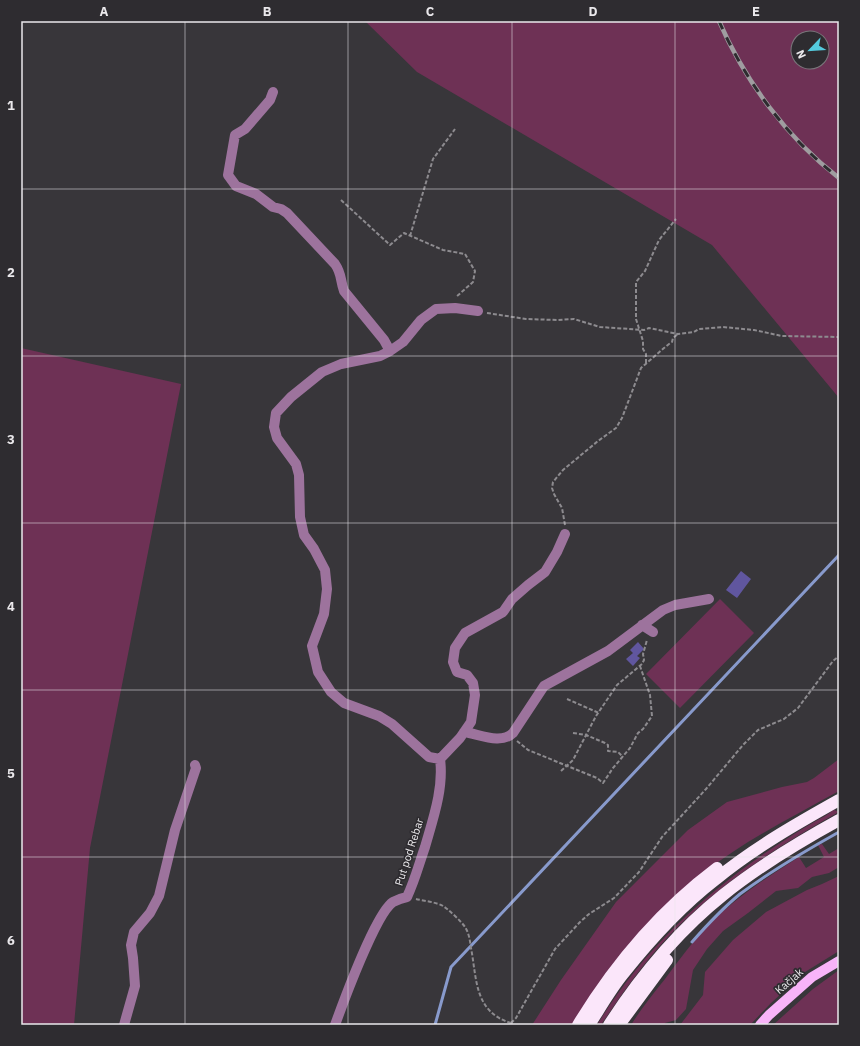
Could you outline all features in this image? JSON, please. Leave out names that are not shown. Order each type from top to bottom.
[{"type":"highway","points":[[589,1025],[621,976],[674,916],[716,878],[786,830],[839,800]]},
{"type":"highway","points":[[609,1025],[648,971],[667,949],[723,894],[794,845],[839,820]]},
{"type":"highway","points":[[578,1025],[628,953],[666,911],[722,864],[758,848]]},
{"type":"highway","points":[[619,1025],[641,993],[687,936],[698,917]]},
{"type":"main road","name":"Kačjak","points":[[760,1025],[769,1014],[812,977],[839,961]]},
{"type":"street","points":[[273,92],[270,100],[245,129],[235,135],[228,175],[236,186],[256,194],[273,207],[281,209],[287,213],[335,264],[341,272],[341,284],[344,292],[384,340],[390,351]]},
{"type":"street","points":[[478,311],[455,308],[436,309],[421,320],[403,342],[390,351],[380,356],[341,364],[322,372],[291,397],[276,413],[274,427],[277,438],[296,464],[299,475],[300,517],[304,535],[314,549],[325,570],[327,590],[324,614],[312,646],[318,672],[331,692],[344,703],[379,716],[392,724],[429,757],[440,759],[460,738],[471,722],[475,695],[473,683],[467,675],[457,672],[453,662],[455,648],[465,633],[503,612],[512,599],[545,572],[557,552],[565,534]]},
{"type":"street","points":[[464,732],[494,739],[504,739],[511,735],[544,686],[648,629],[656,615],[675,604],[709,599]]},
{"type":"street","name":"Put pod Rebar","points":[[334,1025],[378,921],[392,903],[407,897],[413,883],[439,794],[441,770],[440,759]]},
{"type":"street","points":[[124,1025],[135,986],[134,958],[131,945],[134,932],[150,913],[159,896],[175,830],[196,768],[195,766]]},
{"type":"path","points":[[410,236],[433,159],[456,129]]},
{"type":"path","points":[[342,200],[390,245],[404,233],[443,250],[465,254],[475,271],[473,282],[443,309]]},
{"type":"path","points":[[646,363],[646,354],[643,349],[643,341],[636,319],[636,282],[645,271],[659,240],[676,219]]},
{"type":"path","points":[[478,311],[526,319],[574,319],[600,327],[640,330],[649,328],[678,334],[694,332],[699,329],[723,327],[754,330],[782,336],[839,337]]},
{"type":"path","points":[[565,534],[562,508],[554,494],[552,488],[553,482],[563,470],[616,428],[622,418],[641,368],[672,342],[673,338],[678,334]]},
{"type":"path","points":[[561,771],[573,760],[586,735],[617,685],[640,666],[644,660],[643,654],[648,629]]},
{"type":"path","points":[[407,897],[442,906],[465,927],[470,939],[476,984],[482,999],[490,1011],[500,1020],[512,1024],[555,949],[580,922],[589,914],[614,898],[639,872],[662,837],[706,789],[743,744],[758,730],[784,719],[798,708],[833,661],[839,656]]},
{"type":"path","points":[[511,735],[522,747],[597,778],[603,784],[630,748],[638,733],[643,729],[652,716],[650,695],[640,666]]},
{"type":"path","points":[[567,699],[599,713]]},
{"type":"path","points":[[573,733],[586,735],[608,745],[608,751],[618,752],[623,757]]},
{"type":"shaded area","points":[[365,21],[839,21],[839,398],[712,245],[417,72]]},
{"type":"shaded area","points":[[21,348],[181,384],[90,848],[74,1025],[21,1025]]},
{"type":"shaded area","points":[[720,599],[754,633],[680,708],[646,674]]},
{"type":"shaded area","points":[[839,759],[839,791],[751,840],[702,874],[574,1025],[532,1025],[561,980],[616,902],[688,830],[727,802],[782,787],[807,782]]},
{"type":"shaded area","points":[[834,810],[837,811],[837,813],[791,840],[747,869],[706,901],[686,919],[640,969],[601,1025],[597,1025],[616,996],[637,969],[659,943],[683,919],[735,875],[762,855]]},
{"type":"shaded area","points":[[822,844],[829,854],[839,848],[839,867],[829,873],[812,877],[798,888],[776,891],[723,931],[707,949],[693,970],[686,1009],[676,1020],[665,1023],[664,1025],[631,1025],[643,1007],[697,937],[709,924],[752,888],[799,857],[806,868],[824,857],[818,845]]},
{"type":"shaded area","points":[[839,876],[839,951],[805,972],[771,1003],[750,1025],[680,1025],[703,995],[705,972],[733,940],[766,912],[807,890]]},
{"type":"shaded area","points":[[839,970],[839,1025],[773,1025],[813,989]]},
{"type":"building","points":[[741,571],[751,579],[737,598],[726,590]]},
{"type":"building","points":[[638,642],[644,649],[637,656],[640,658],[633,666],[626,659],[633,653],[630,650]]},
{"type":"waterway","points":[[435,1025],[451,967],[839,555]]},
{"type":"waterway","points":[[692,942],[715,917],[740,894],[764,877],[839,832]]},
{"type":"railway","points":[[719,21],[741,65],[769,107],[802,145],[839,178]]}]
